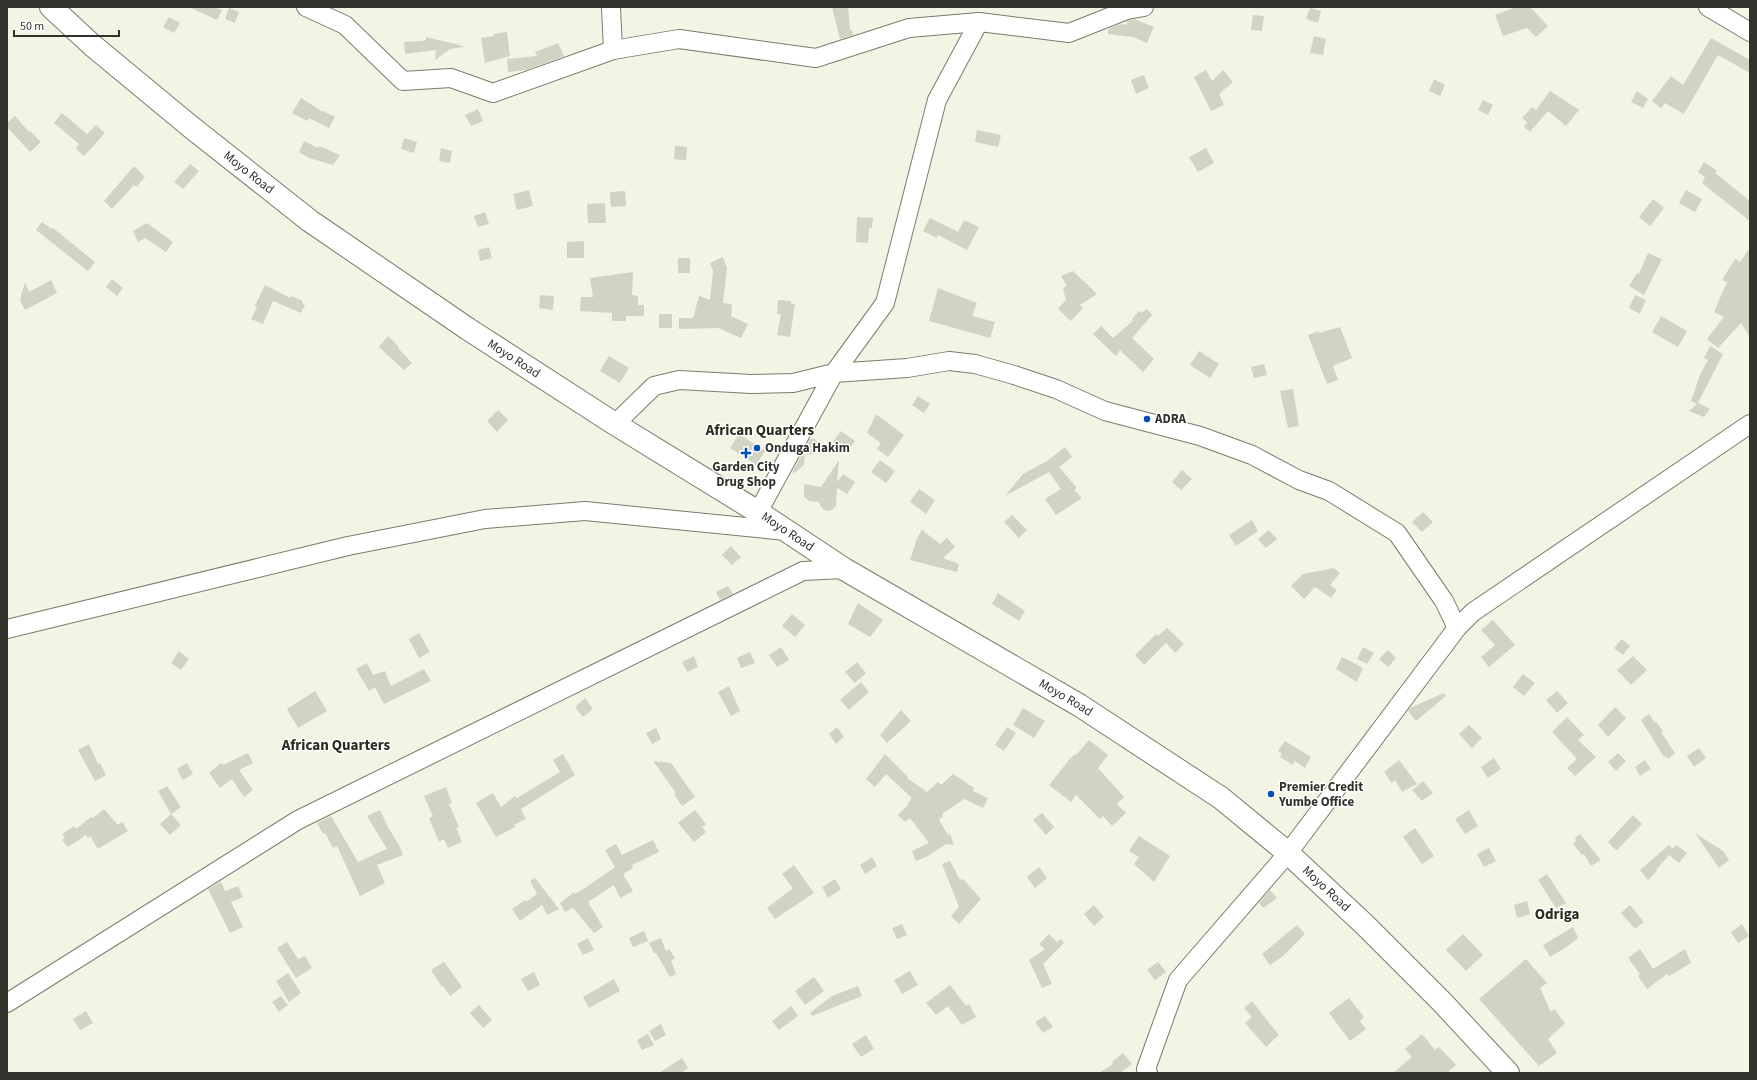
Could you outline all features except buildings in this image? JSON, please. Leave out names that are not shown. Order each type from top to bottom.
[{"type":"main road","name":"Moyo Road","points":[[51,7],[92,45],[184,121],[310,221],[468,329],[616,424],[758,512],[844,569],[1079,705],[1221,798],[1288,853],[1407,965],[1508,1073]]},
{"type":"street","points":[[306,7],[345,25],[403,81],[451,78],[493,93],[612,50],[679,39],[816,58],[909,28],[979,22],[1069,33],[1127,10],[1144,7]]},
{"type":"street","points":[[611,7],[612,50]]},
{"type":"street","points":[[1708,7],[1750,32]]},
{"type":"street","points":[[758,512],[834,373],[885,303],[937,100],[979,22]]},
{"type":"street","points":[[616,424],[654,386],[678,380],[751,384],[793,383],[834,373],[907,368],[949,361],[975,364],[1056,389],[1105,411],[1200,436],[1252,455],[1299,480],[1329,491],[1397,533],[1444,601],[1457,628]]},
{"type":"street","points":[[1148,1073],[1146,1069],[1178,980],[1288,853],[1457,628],[1474,612],[1750,424]]},
{"type":"street","points":[[7,629],[348,546],[485,520],[584,511],[787,531]]},
{"type":"street","points":[[7,1004],[298,820],[803,571],[844,569]]},
{"type":"street","points":[[1444,601],[1474,612]]},
{"type":"place","name":"ADRA","points":[[1147,419]]},
{"type":"place","name":"Onduga Hakim","points":[[757,448]]},
{"type":"place","name":"Garden City Drug Shop","points":[[746,453]]},
{"type":"place","name":"Premier Credit Yumbe Office","points":[[1271,794]]},
{"type":"district","name":"African Quarters","points":[[760,430]]},
{"type":"district","name":"African Quarters","points":[[336,745]]},
{"type":"district","name":"Odriga","points":[[1557,914]]}]
